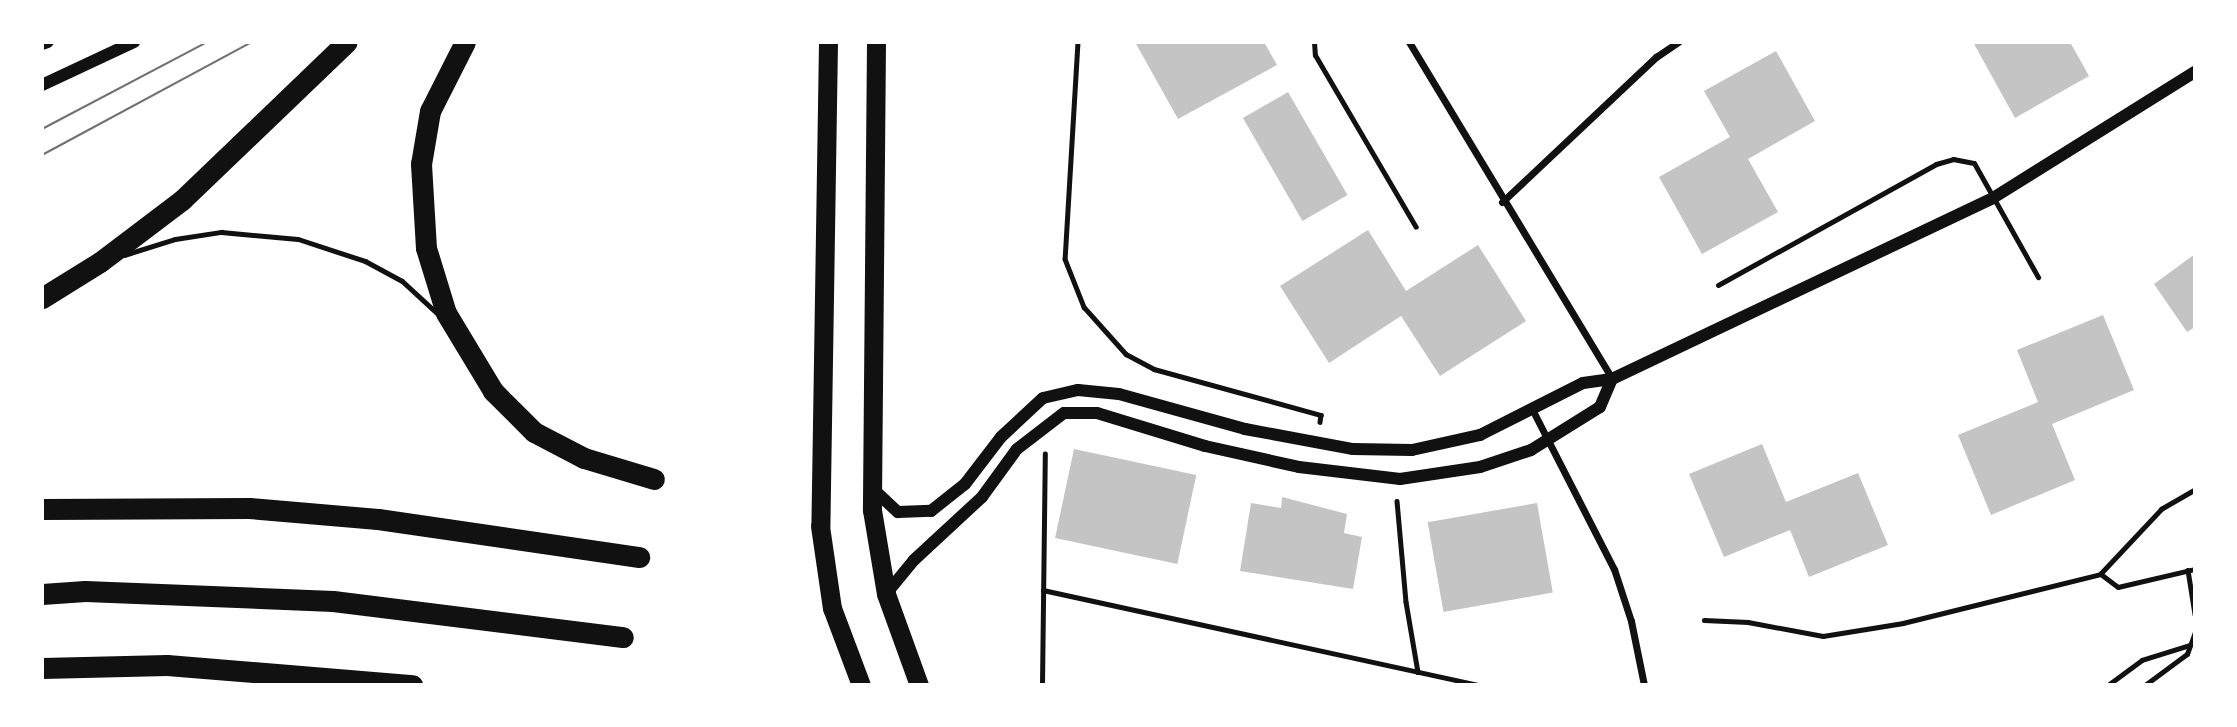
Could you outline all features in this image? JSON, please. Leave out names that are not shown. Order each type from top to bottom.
[{"type":"highway","points":[[42,298],[100,262],[181,200],[347,42]]},
{"type":"highway","points":[[465,42],[430,111],[421,164],[426,248],[459,339],[493,391],[534,432],[584,458],[654,479]]},
{"type":"highway","points":[[828,42],[820,526],[832,608],[861,685]]},
{"type":"highway","points":[[876,42],[870,480],[874,538],[887,594],[919,685]]},
{"type":"highway","points":[[42,509],[249,508],[378,519],[639,557]]},
{"type":"highway","points":[[42,594],[85,591],[333,601],[623,637]]},
{"type":"highway","points":[[42,668],[194,667],[412,685]]},
{"type":"street","points":[[42,44],[48,42]]},
{"type":"street","points":[[42,85],[134,42]]},
{"type":"street","points":[[1409,42],[1502,202],[1612,379]]},
{"type":"street","points":[[1502,202],[1656,57],[1678,42]]},
{"type":"street","points":[[870,480],[875,494],[893,509],[914,515],[931,511],[965,484],[1001,437],[1043,398],[1078,390],[1119,394],[1284,438],[1384,452],[1441,445],[1480,435],[1583,383],[1612,379],[1993,198],[2195,72]]},
{"type":"street","points":[[887,594],[914,559],[975,504],[1017,449],[1064,413],[1097,413],[1205,446],[1299,467],[1400,478],[1480,467],[1512,458],[1601,407],[1612,379]]},
{"type":"street","points":[[1532,409],[1614,569],[1644,685]]},
{"type":"lane","points":[[1314,42],[1315,55],[1416,227]]},
{"type":"lane","points":[[1718,285],[1936,164],[1953,159],[1974,163],[2038,277]]},
{"type":"lane","points":[[100,262],[175,239],[221,232],[298,239],[366,261],[402,281],[423,298],[459,339]]},
{"type":"path","points":[[1078,42],[1065,248],[1071,281],[1084,307],[1126,354],[1154,369],[1321,415]]},
{"type":"path","points":[[1042,685],[1045,453]]},
{"type":"path","points":[[1704,620],[1748,622],[1823,636],[1903,623],[2101,574],[2162,509],[2195,490]]},
{"type":"path","points":[[1397,501],[1406,602],[1418,672]]},
{"type":"path","points":[[2101,574],[2118,587],[2195,569]]},
{"type":"path","points":[[2188,570],[2195,614]]},
{"type":"path","points":[[1043,590],[1479,685]]},
{"type":"path","points":[[2145,685],[2187,654],[2195,632]]},
{"type":"path","points":[[2108,685],[2142,660],[2190,645]]},
{"type":"building","points":[[1135,42],[1264,42],[1277,65],[1178,119]]},
{"type":"building","points":[[1973,42],[2070,42],[2089,76],[2015,118]]},
{"type":"building","points":[[1776,51],[1815,121],[1748,159],[1778,212],[1702,254],[1659,177],[1730,137],[1704,91]]},
{"type":"building","points":[[1288,92],[1348,195],[1302,221],[1243,118]]},
{"type":"building","points":[[1368,230],[1406,291],[1478,245],[1526,321],[1440,376],[1401,316],[1329,363],[1280,286]]},
{"type":"building","points":[[2195,254],[2195,327],[2187,332],[2154,284]]},
{"type":"building","points":[[2103,315],[2134,390],[2052,424],[2075,480],[1991,515],[1958,435],[2038,402],[2017,350]]},
{"type":"building","points":[[1762,444],[1786,502],[1858,473],[1888,545],[1809,577],[1790,530],[1724,557],[1689,474]]},
{"type":"building","points":[[1074,449],[1196,475],[1177,564],[1055,538]]},
{"type":"building","points":[[1282,497],[1347,514],[1344,533],[1362,537],[1353,589],[1240,571],[1251,503],[1281,508]]},
{"type":"building","points":[[1537,503],[1553,593],[1443,612],[1428,522]]},
{"type":"tram line","points":[[42,129],[207,42]]},
{"type":"tram line","points":[[42,155],[252,42]]}]
